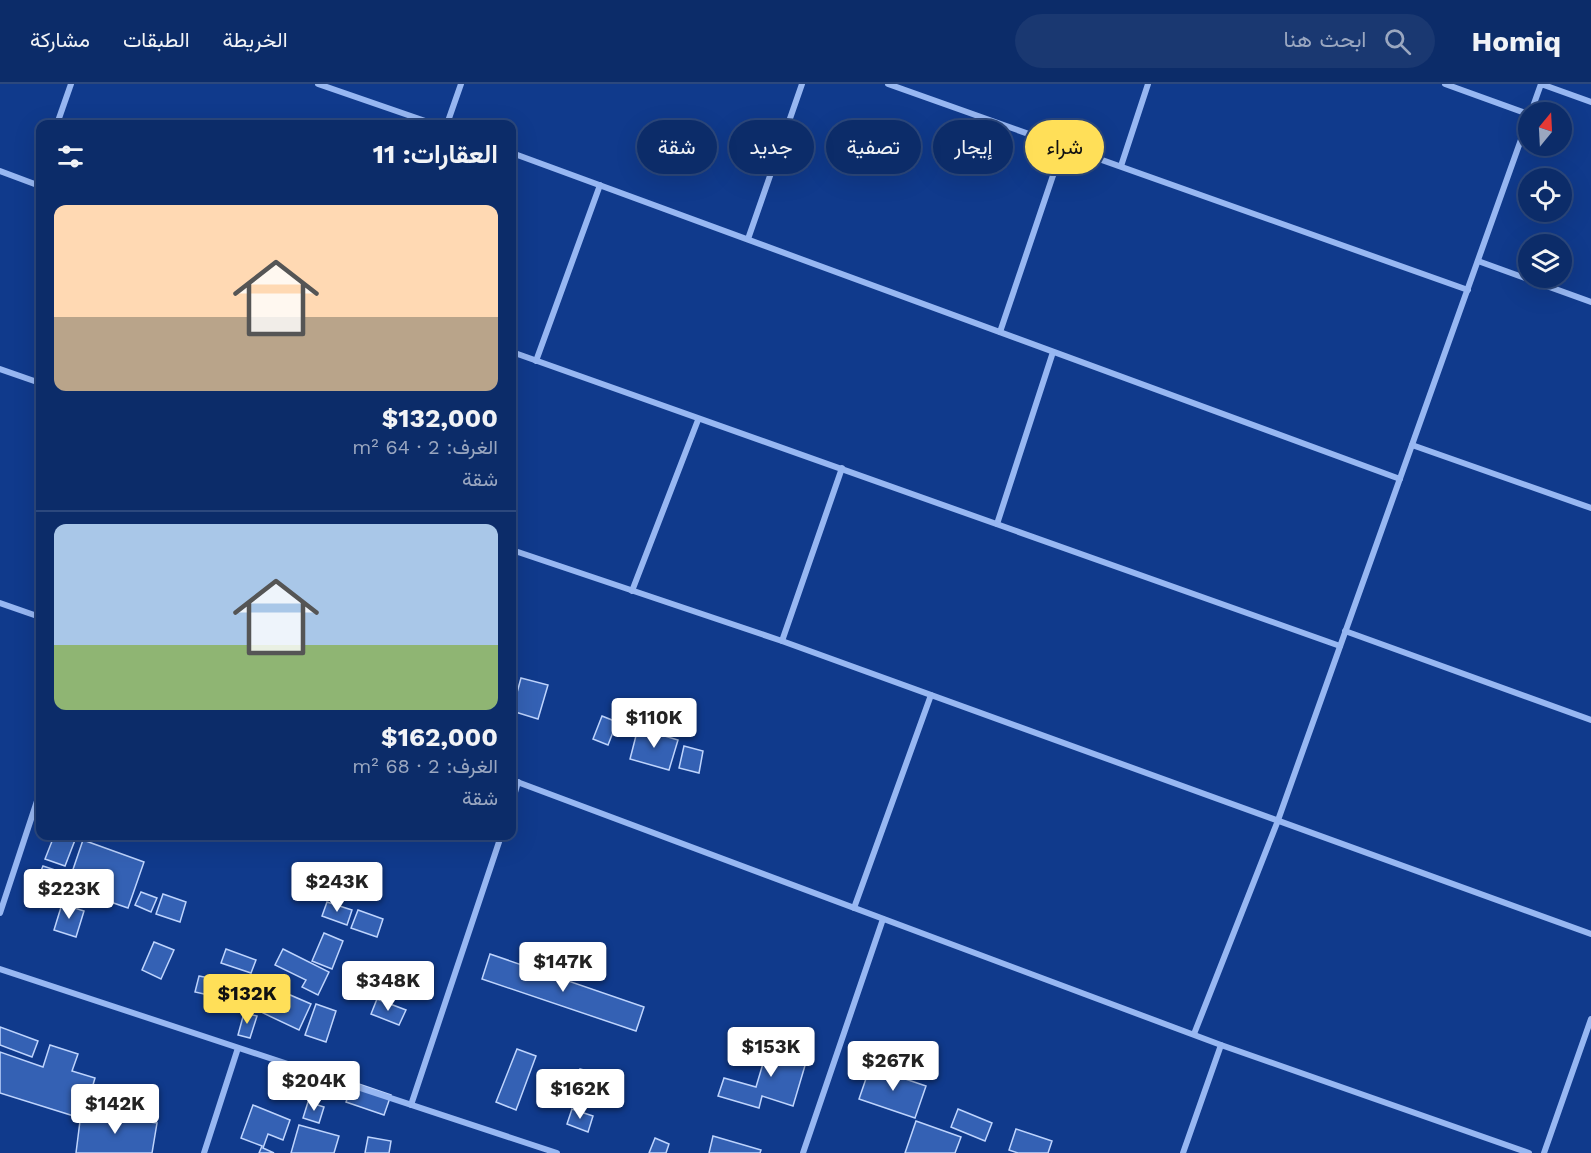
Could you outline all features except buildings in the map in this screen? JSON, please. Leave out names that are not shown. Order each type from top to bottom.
[{"type":"street","points":[[58,120],[71,84]]},
{"type":"street","points":[[318,84],[422,120]]},
{"type":"street","points":[[448,120],[461,84]]},
{"type":"street","points":[[748,239],[802,84]]},
{"type":"street","points":[[888,84],[1025,133]]},
{"type":"street","points":[[1120,166],[1148,84]]},
{"type":"street","points":[[1445,84],[1518,109]]},
{"type":"street","points":[[1534,102],[1541,84],[1591,102]]},
{"type":"street","points":[[1194,1034],[1277,823],[1518,148]]},
{"type":"street","points":[[516,154],[1400,479]]},
{"type":"street","points":[[1104,160],[1468,290]]},
{"type":"street","points":[[0,171],[36,184]]},
{"type":"street","points":[[1000,332],[1054,174]]},
{"type":"street","points":[[536,361],[600,185]]},
{"type":"street","points":[[1478,261],[1591,302]]},
{"type":"street","points":[[997,524],[1053,352]]},
{"type":"street","points":[[516,354],[1340,646]]},
{"type":"street","points":[[0,369],[36,382]]},
{"type":"street","points":[[633,591],[698,420]]},
{"type":"street","points":[[1412,445],[1591,508]]},
{"type":"street","points":[[782,641],[842,468]]},
{"type":"street","points":[[516,551],[782,641],[1277,823],[1591,934]]},
{"type":"street","points":[[0,603],[36,616]]},
{"type":"street","points":[[1346,632],[1591,720]]},
{"type":"street","points":[[854,908],[931,695]]},
{"type":"street","points":[[516,781],[1221,1045],[1529,1153]]},
{"type":"street","points":[[0,913],[36,804]]},
{"type":"street","points":[[411,1105],[500,840]]},
{"type":"street","points":[[803,1153],[884,919]]},
{"type":"street","points":[[0,969],[556,1153]]},
{"type":"street","points":[[1544,1153],[1591,1019]]},
{"type":"street","points":[[1183,1153],[1221,1045]]},
{"type":"street","points":[[204,1153],[238,1048]]}]
